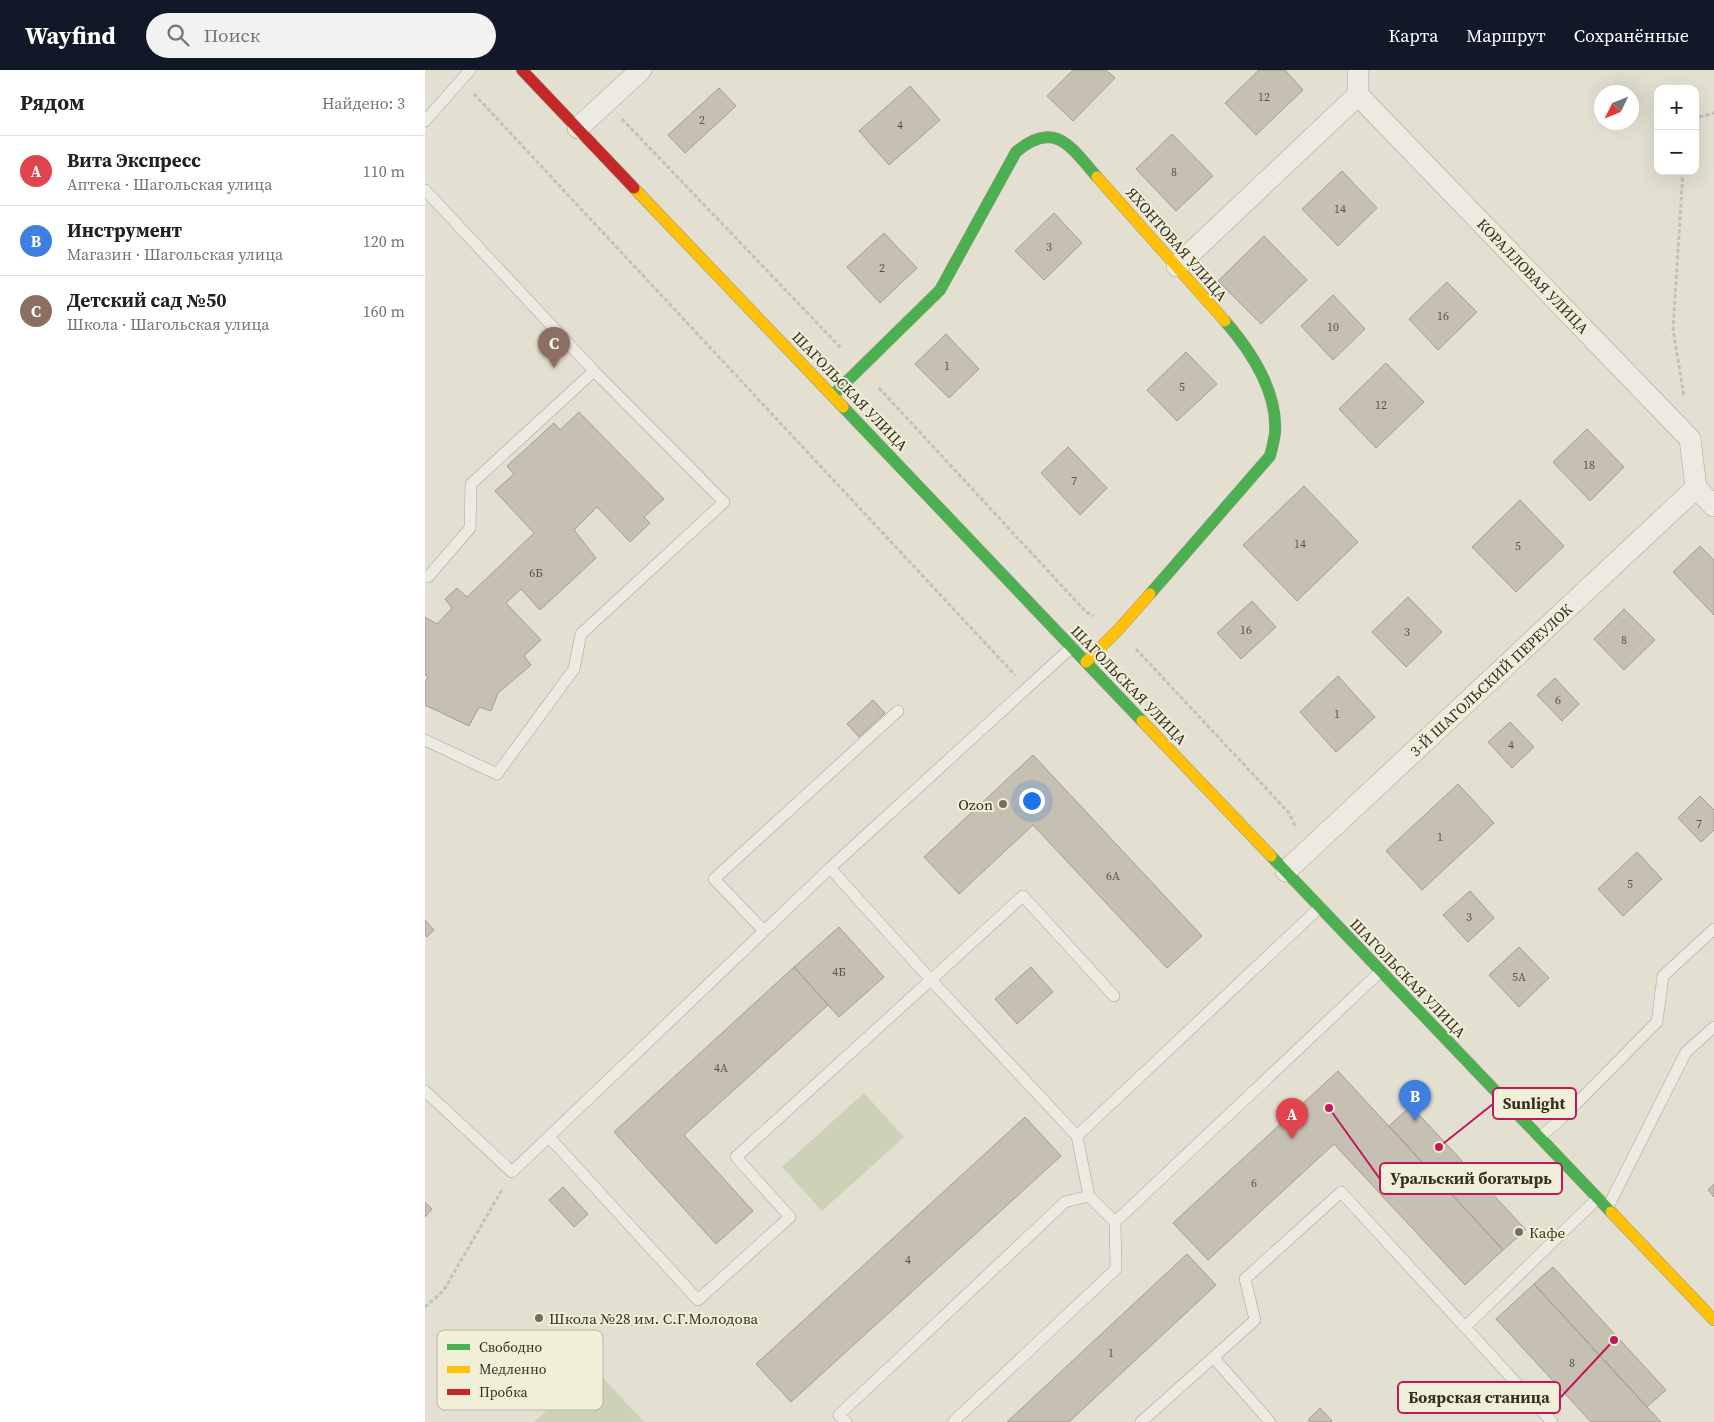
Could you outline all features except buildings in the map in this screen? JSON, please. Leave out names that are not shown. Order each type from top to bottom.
[{"type":"main road","name":"ШАГОЛЬСКАЯ УЛИЦА","points":[[522,70],[1714,1320]]},
{"type":"main road","name":"ЯХОНТОВАЯ УЛИЦА","points":[[833,395],[940,290],[1016,152],[1028,141],[1042,135],[1057,138],[1070,146],[1243,342],[1261,372],[1272,403],[1275,432],[1270,456],[1118,630],[1087,662]]},
{"type":"street","points":[[577,128],[641,70]]},
{"type":"street","points":[[1177,266],[1358,95],[1358,70]]},
{"type":"street","name":"КОРАЛЛОВАЯ УЛИЦА","points":[[1358,95],[1690,439]]},
{"type":"street","points":[[1690,439],[1696,488],[1714,506]]},
{"type":"street","name":"3-Й ШАГОЛЬСКИЙ ПЕРЕУЛОК","points":[[1286,871],[1696,488]]},
{"type":"lane","points":[[425,121],[470,70]]},
{"type":"lane","points":[[425,190],[594,371],[724,502],[581,634],[574,669],[497,774],[425,740]]},
{"type":"lane","points":[[425,577],[429,577],[470,528],[471,484],[594,371]]},
{"type":"lane","points":[[425,1091],[512,1172],[830,868],[1072,647]]},
{"type":"lane","points":[[764,931],[713,879],[898,711]]},
{"type":"lane","points":[[830,868],[931,980],[1077,1136],[1089,1196],[1115,1222],[1116,1269],[953,1422]]},
{"type":"lane","points":[[549,1136],[699,1300],[790,1217],[736,1157],[1023,896],[1114,996]]},
{"type":"lane","points":[[1077,1136],[1320,907]]},
{"type":"lane","points":[[1539,1137],[1561,1119],[1657,1022],[1663,976],[1714,929]]},
{"type":"lane","points":[[1115,1222],[1381,971]]},
{"type":"lane","points":[[1607,1208],[1686,1052],[1714,1027]]},
{"type":"lane","points":[[1141,1422],[1255,1320],[1245,1280],[1341,1192],[1552,1422]]},
{"type":"lane","points":[[846,1422],[839,1415],[1065,1202],[1089,1196]]},
{"type":"lane","points":[[1465,1327],[1598,1198]]},
{"type":"lane","points":[[1214,1358],[1270,1422]]},
{"type":"path","points":[[462,80],[1027,688]]},
{"type":"path","points":[[606,102],[861,368],[1086,612],[1118,630],[1289,813],[1307,852]]},
{"type":"path","points":[[1699,117],[1714,113]]},
{"type":"path","points":[[1683,175],[1673,329],[1690,439]]},
{"type":"path","points":[[425,1307],[444,1290],[512,1172]]},
{"type":"green space","points":[[864,1093],[904,1137],[822,1211],[782,1167]]},
{"type":"green space","points":[[603,1378],[644,1422],[534,1422],[547,1410],[603,1410]]},
{"type":"traffic: fast","points":[[833,395],[940,290],[1016,152],[1030,142],[1052,137],[1070,147],[1097,177]]},
{"type":"traffic: fast","points":[[1150,594],[1270,456],[1274,442],[1275,418],[1272,402],[1261,372],[1244,345],[1225,321]]},
{"type":"traffic: fast","points":[[843,407],[1142,721]]},
{"type":"traffic: fast","points":[[1271,856],[1611,1212]]},
{"type":"traffic: slow","points":[[1097,177],[1225,321]]},
{"type":"traffic: slow","points":[[634,188],[843,407]]},
{"type":"traffic: slow","points":[[1086,662],[1150,594]]},
{"type":"traffic: slow","points":[[1142,721],[1271,856]]},
{"type":"traffic: slow","points":[[1611,1212],[1714,1320]]},
{"type":"traffic: jam","points":[[522,70],[634,188]]},
{"type":"place","name":"Детский сад №50","points":[[554,368]]},
{"type":"place","name":"Ozon","points":[[1003,804]]},
{"type":"place","name":"Уральский богатырь","points":[[1329,1108]]},
{"type":"place","name":"Инструмент","points":[[1415,1121]]},
{"type":"place","name":"Вита Экспресс","points":[[1292,1139]]},
{"type":"place","name":"Sunlight","points":[[1439,1147]]},
{"type":"place","name":"Кафе","points":[[1519,1232]]},
{"type":"place","name":"Школа №28 им. С.Г.Молодова","points":[[539,1318]]},
{"type":"place","name":"Боярская станица","points":[[1614,1340]]}]
